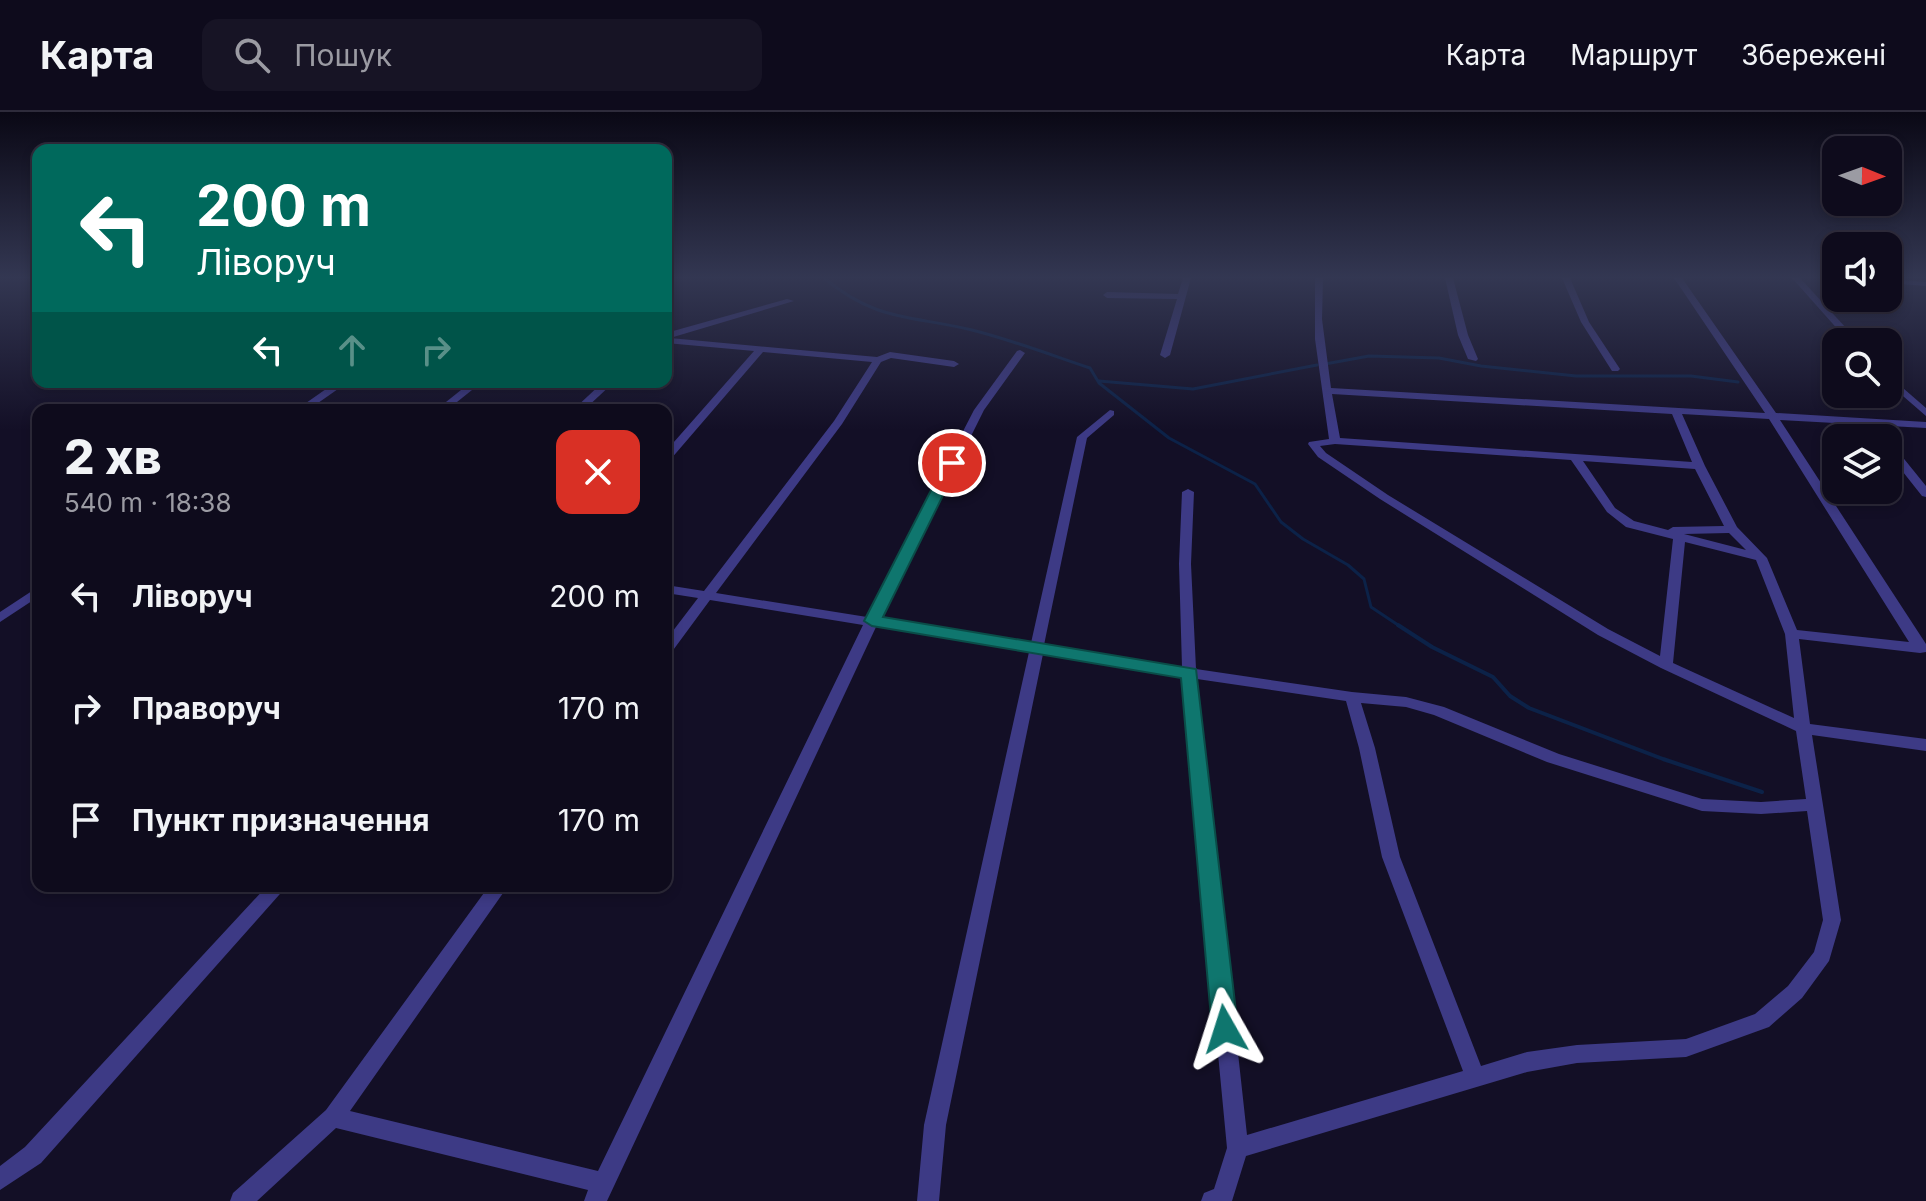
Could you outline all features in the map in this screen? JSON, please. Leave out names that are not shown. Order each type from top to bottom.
[{"type":"street","points":[[672,336],[697,329]]},
{"type":"street","points":[[1165,355],[1172,329]]},
{"type":"street","points":[[1318,329],[1335,441]]},
{"type":"street","points":[[1461,329],[1473,359]]},
{"type":"street","points":[[1589,329],[1615,369]]},
{"type":"street","points":[[1713,329],[1923,648]]},
{"type":"street","points":[[672,339],[759,351],[878,360],[890,355],[954,364]]},
{"type":"street","points":[[672,451],[759,351]]},
{"type":"street","points":[[333,1117],[599,1192],[872,621],[979,410],[1020,353]]},
{"type":"street","points":[[672,641],[838,422],[878,360]]},
{"type":"street","points":[[310,404],[334,388]]},
{"type":"street","points":[[449,404],[469,388]]},
{"type":"street","points":[[585,404],[602,388]]},
{"type":"street","points":[[1326,391],[1926,425]]},
{"type":"street","points":[[1902,391],[1926,413]]},
{"type":"street","points":[[1238,1148],[1527,1062],[1577,1054],[1686,1048],[1762,1021],[1795,992],[1822,955],[1832,920],[1792,634],[1772,592],[1761,558],[1732,529],[1699,466],[1676,412]]},
{"type":"street","points":[[928,1201],[935,1125],[1082,437],[1110,413]]},
{"type":"street","points":[[1699,466],[1335,441],[1313,444],[1322,455],[1384,497],[1603,632],[1666,665],[1803,728],[1926,745]]},
{"type":"street","points":[[1575,457],[1611,510],[1630,524],[1761,558]]},
{"type":"street","points":[[1902,464],[1926,494]]},
{"type":"street","points":[[1188,492],[1185,564],[1189,673],[1238,1148],[1222,1198],[1212,1201]]},
{"type":"street","points":[[1654,531],[1732,529]]},
{"type":"street","points":[[1666,665],[1679,537]]},
{"type":"street","points":[[672,590],[1189,673],[1406,702],[1439,711],[1553,758],[1702,805],[1761,808],[1816,804]]},
{"type":"street","points":[[0,618],[32,595]]},
{"type":"street","points":[[1792,634],[1923,648]]},
{"type":"street","points":[[1352,697],[1367,748],[1391,857],[1475,1077]]},
{"type":"street","points":[[0,1179],[33,1155],[273,892]]},
{"type":"street","points":[[241,1201],[333,1117],[495,892]]},
{"type":"waterway","points":[[966,329],[1090,368],[1099,383],[1169,438],[1255,484],[1281,522],[1303,539],[1348,565],[1364,579],[1371,607],[1398,625]]},
{"type":"waterway","points":[[1325,364],[1369,356],[1439,358],[1481,366],[1576,376],[1691,376],[1738,382]]},
{"type":"waterway","points":[[1099,381],[1193,389],[1317,365]]},
{"type":"waterway","points":[[1398,625],[1432,647],[1493,677],[1510,696],[1529,708],[1663,759],[1762,792]]},
{"type":"route","points":[[952,463],[872,621],[1189,673],[1225,1029]]}]
